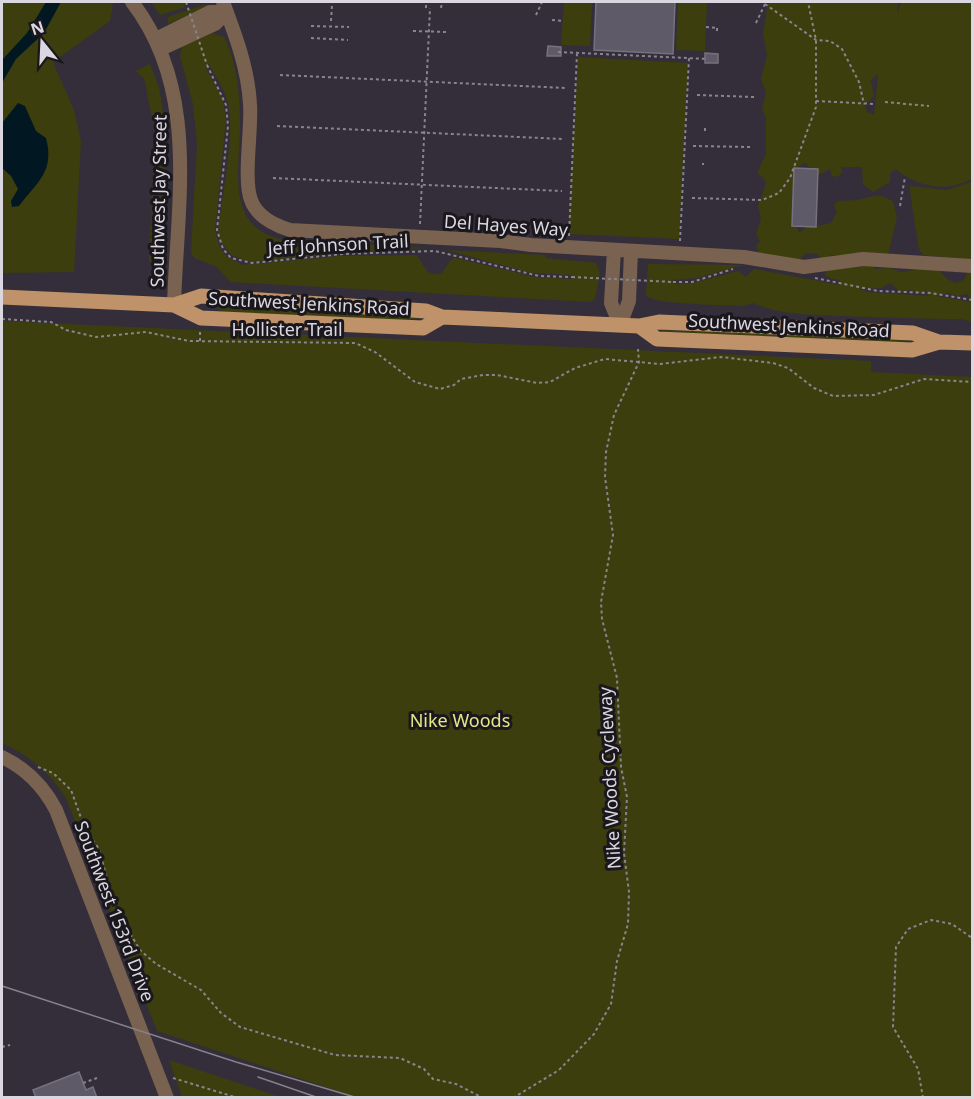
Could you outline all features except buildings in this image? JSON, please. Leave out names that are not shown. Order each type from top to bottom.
[{"type":"main road","name":"Southwest Jenkins Road","points":[[2,297],[174,305],[201,296],[426,311],[442,317],[639,326],[657,339],[912,350],[939,342],[972,343]]},
{"type":"main road","name":"Southwest Jenkins Road","points":[[174,305],[201,318],[387,327],[423,328],[442,317]]},
{"type":"street","name":"Southwest Jay Street","points":[[132,2],[159,44],[174,91],[180,135],[174,305]]},
{"type":"street","points":[[159,44],[215,24],[225,7]]},
{"type":"street","name":"Del Hayes Way","points":[[225,7],[247,76],[251,118],[249,193],[256,210],[271,223],[290,230],[744,257],[804,267],[863,259],[972,266]]},
{"type":"street","points":[[614,250],[611,303],[620,325]]},
{"type":"street","points":[[620,325],[629,301],[631,251]]},
{"type":"street","name":"Southwest 153rd Drive","points":[[2,757],[39,784],[56,810],[167,1098]]},
{"type":"path","name":"Jeff Johnson Trail","points":[[186,2],[207,65],[226,105],[228,126],[217,230],[223,249],[231,258],[252,263],[343,254],[435,251],[539,276],[688,282],[712,276]]},
{"type":"path","points":[[419,236],[429,31],[426,2]]},
{"type":"path","points":[[441,8],[442,2]]},
{"type":"path","points":[[536,15],[542,2]]},
{"type":"path","points":[[692,198],[762,200],[779,193],[790,178],[815,113],[816,40],[808,2]]},
{"type":"path","points":[[756,23],[765,3],[816,40],[830,41],[842,49],[859,82],[864,104]]},
{"type":"path","points":[[331,21],[332,5]]},
{"type":"path","points":[[552,20],[563,21]]},
{"type":"path","points":[[311,26],[349,27]]},
{"type":"path","points":[[706,27],[717,28]]},
{"type":"path","points":[[413,31],[447,32]]},
{"type":"path","points":[[311,38],[348,40]]},
{"type":"path","points":[[558,52],[708,58]]},
{"type":"path","points":[[569,236],[578,53]]},
{"type":"path","points":[[680,241],[689,58]]},
{"type":"path","points":[[280,75],[566,88]]},
{"type":"path","points":[[697,95],[754,97]]},
{"type":"path","points":[[816,101],[875,104]]},
{"type":"path","points":[[885,102],[929,106]]},
{"type":"path","points":[[277,126],[563,139]]},
{"type":"path","points":[[693,146],[751,147]]},
{"type":"path","points":[[900,206],[905,177]]},
{"type":"path","points":[[273,178],[562,191]]},
{"type":"path","points":[[603,272],[603,283]]},
{"type":"path","points":[[637,285],[638,274]]},
{"type":"path","points":[[820,279],[878,291],[931,293],[972,300]]},
{"type":"path","name":"Hollister Trail","points":[[2,319],[51,322],[66,330],[96,337],[146,332],[200,342],[355,343],[375,352],[415,382],[440,389],[454,385],[461,379],[483,375],[497,375],[537,383],[550,382],[575,368],[605,358],[660,364],[721,357],[780,364],[814,388],[833,396],[874,394],[924,379],[972,382]]},
{"type":"path","points":[[146,327],[146,332]]},
{"type":"path","points":[[200,329],[200,342]]},
{"type":"path","name":"Nike Woods Cycleway","points":[[513,1098],[571,1061],[594,1034],[611,1004],[617,961],[628,924],[624,853],[627,797],[621,768],[623,750],[617,678],[602,620],[601,602],[613,535],[605,477],[606,452],[614,416],[639,362],[638,349]]},
{"type":"path","points":[[34,767],[53,773],[71,790],[85,829],[99,849],[115,908],[140,950],[156,964],[201,990],[231,1021],[240,1027],[334,1055],[400,1058],[424,1069],[433,1079],[456,1084],[483,1098]]},
{"type":"path","points":[[923,1098],[918,1069],[893,1027],[896,947],[908,929],[931,920],[952,924],[972,938]]},
{"type":"path","points":[[2,1047],[10,1046]]},
{"type":"path","points":[[83,1083],[97,1078]]},
{"type":"path","points":[[173,1078],[238,1098]]},
{"type":"green space","points":[[2,2],[113,3],[110,21],[53,62],[74,110],[81,141],[74,272],[2,273]]},
{"type":"green space","points":[[151,2],[184,2],[185,7],[160,15]]},
{"type":"green space","points":[[564,2],[592,2],[590,46],[561,45]]},
{"type":"green space","points":[[678,2],[707,2],[705,51],[676,50]]},
{"type":"green space","points":[[768,2],[898,2],[897,14],[901,2],[972,2],[972,179],[952,186],[932,186],[913,180],[895,169],[890,174],[890,182],[873,192],[863,184],[862,167],[841,167],[842,173],[837,177],[832,176],[830,169],[818,175],[805,163],[794,169],[792,210],[799,233],[809,225],[831,223],[837,212],[834,206],[836,202],[874,196],[884,197],[893,202],[897,217],[888,255],[831,255],[823,259],[817,254],[806,253],[798,261],[760,254],[756,246],[760,241],[756,234],[761,219],[758,205],[766,184],[764,178],[757,173],[766,154],[766,117],[762,109],[766,92],[761,79],[767,55],[763,34]],"holes":[[[878,75],[874,115],[867,112],[865,105],[874,96],[871,80]]]},
{"type":"green space","points":[[203,5],[210,5],[168,24],[168,17]]},
{"type":"green space","points":[[213,33],[224,37],[235,68],[240,112],[238,179],[240,197],[245,212],[254,226],[269,235],[290,241],[427,248],[351,252],[250,262],[231,255],[221,242],[218,230],[229,143],[229,110],[226,97],[209,64],[205,66],[223,100],[226,119],[215,231],[220,248],[227,257],[243,265],[340,256],[416,255],[432,274],[442,273],[450,261],[455,258],[535,277],[572,279],[572,275],[531,273],[446,250],[545,255],[546,258],[596,263],[600,273],[595,299],[590,302],[230,282],[217,267],[194,258],[191,252],[197,144],[193,104],[180,56],[182,46]]},
{"type":"green space","points":[[578,57],[688,63],[679,239],[569,234]]},
{"type":"green space","points":[[150,64],[159,87],[166,131],[160,261],[149,261],[155,132],[144,78],[135,71]]},
{"type":"green space","points":[[972,182],[972,260],[923,255],[919,249],[910,186],[947,190]]},
{"type":"green space","points":[[869,262],[876,269],[890,268],[901,272],[921,269],[939,270],[947,279],[955,283],[964,280],[968,271],[972,270],[972,322],[961,319],[807,315],[774,310],[753,303],[743,306],[690,304],[661,301],[646,295],[648,264],[743,265],[697,278],[673,280],[673,284],[693,283],[738,271],[746,277],[754,269],[840,285],[840,280],[825,275],[828,267],[862,267]],"holes":[[[891,283],[900,292],[911,290],[918,294],[926,290],[929,296],[867,292],[859,289],[881,288]],[[947,293],[957,296],[968,294],[971,302],[936,296]]]},
{"type":"green space","points":[[208,304],[424,318],[395,320],[225,312]]},
{"type":"green space","name":"Nike Woods","points":[[2,321],[871,361],[871,372],[972,377],[972,1097],[356,1097],[157,1031],[66,798],[38,766],[21,753],[2,743]]},
{"type":"green space","points":[[661,330],[912,340],[897,342]]},
{"type":"green space","points":[[169,1060],[280,1097],[182,1097]]},
{"type":"water","points":[[46,2],[61,2],[44,33],[16,59],[2,83],[2,60],[27,33]]},
{"type":"water","points":[[18,103],[25,106],[36,131],[46,138],[48,160],[38,183],[19,206],[12,207],[11,201],[18,189],[11,176],[2,168],[2,123]]},
{"type":"tram line","points":[[2,986],[236,1062],[358,1098]]},
{"type":"tram line","points":[[258,1077],[319,1098]]}]
